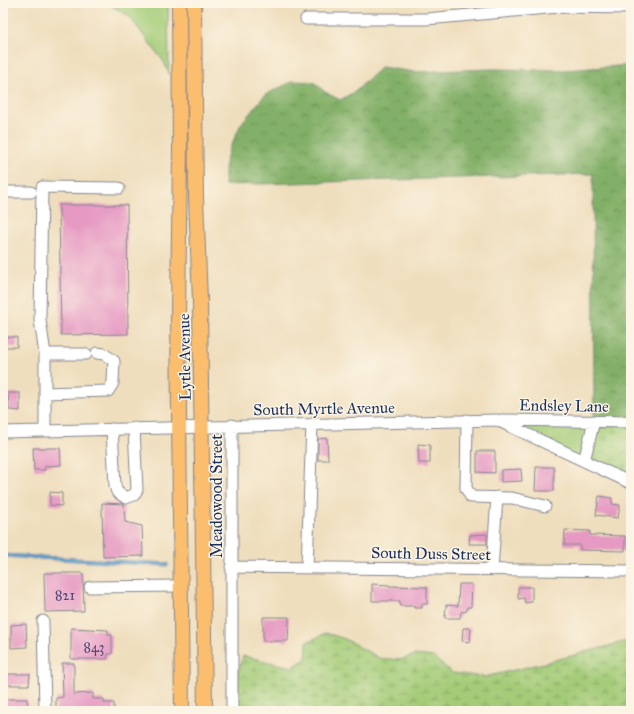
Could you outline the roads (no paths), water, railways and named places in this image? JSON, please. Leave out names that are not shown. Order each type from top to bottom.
[{"type":"main road","name":"Lytle Avenue","points":[[179,3],[179,427],[182,711]]},
{"type":"main road","name":"Lytle Avenue","points":[[194,3],[205,711]]},
{"type":"street","points":[[306,19],[426,19],[559,7],[631,8]]},
{"type":"street","points":[[46,431],[44,354],[40,320],[42,187],[119,188]]},
{"type":"street","points":[[3,192],[31,192]]},
{"type":"street","points":[[44,354],[104,354],[114,361],[113,383],[108,391],[45,393]]},
{"type":"street","points":[[467,420],[466,488],[468,494],[471,497],[497,497],[526,500],[545,506]]},
{"type":"street","name":"South Myrtle Avenue","points":[[3,432],[232,425],[497,420],[631,483]]},
{"type":"street","name":"Endsley Lane","points":[[497,420],[631,422]]},
{"type":"street","points":[[584,461],[594,421]]},
{"type":"street","points":[[307,568],[312,424]]},
{"type":"street","name":"Meadowood Street","points":[[232,425],[232,711]]},
{"type":"street","points":[[112,429],[115,486],[117,492],[126,498],[134,495],[137,490],[134,428]]},
{"type":"street","points":[[492,570],[497,497]]},
{"type":"street","name":"South Duss Street","points":[[232,567],[631,571]]},
{"type":"street","points":[[90,587],[181,586]]},
{"type":"street","points":[[43,621],[44,711]]},
{"type":"water","points":[[3,554],[168,563],[168,566],[3,557]]}]
